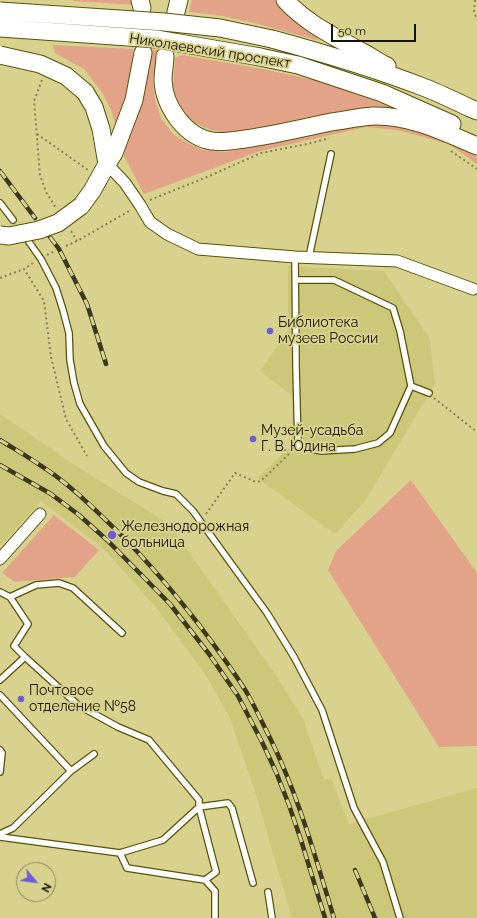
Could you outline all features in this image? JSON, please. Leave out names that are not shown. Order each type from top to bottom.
[{"type":"main road","points":[[285,0],[301,15],[324,31],[364,52],[423,87]]},
{"type":"main road","name":"Николаевский проспект","points":[[0,10],[164,22],[220,28],[343,59],[423,87],[477,111]]},
{"type":"main road","name":"Николаевский проспект","points":[[0,28],[156,39],[260,56],[298,65],[382,93],[455,126],[477,139]]},
{"type":"main road","points":[[0,235],[9,236],[39,230],[58,223],[81,206],[92,191],[114,153],[134,100],[143,53]]},
{"type":"main road","points":[[2,55],[40,64],[66,76],[85,92],[94,106],[101,129],[107,164]]},
{"type":"main road","points":[[165,56],[163,80],[166,100],[174,114],[187,129],[197,136],[212,141],[225,142],[251,138],[373,116],[396,117],[416,122],[477,146]]},
{"type":"street","points":[[107,164],[124,183],[150,222],[168,234],[198,248],[309,258],[397,261],[473,289]]},
{"type":"street","points":[[0,559],[40,514]]},
{"type":"lane","points":[[309,258],[331,154]]},
{"type":"lane","points":[[0,203],[13,220]]},
{"type":"lane","points":[[29,242],[41,259],[56,288],[63,310],[69,334],[70,360],[74,383],[80,404],[104,446],[126,473],[139,482],[176,494],[193,511],[267,613],[294,657],[322,710],[354,808],[383,862],[400,918]]},
{"type":"lane","points":[[295,257],[298,446],[320,451],[355,449],[378,443],[390,433],[411,386],[400,331],[393,308],[334,280],[296,280]]},
{"type":"lane","points":[[411,386],[430,394]]},
{"type":"lane","points":[[10,597],[36,585],[59,583],[73,588],[122,634]]},
{"type":"lane","points":[[0,592],[10,597],[28,624],[14,646],[78,705],[118,727],[150,740],[199,800],[199,806],[216,872],[205,880]]},
{"type":"lane","points":[[0,680],[25,657]]},
{"type":"lane","points":[[0,695],[71,771]]},
{"type":"lane","points":[[0,750],[2,753],[0,772]]},
{"type":"lane","points":[[0,834],[13,828],[71,771],[94,754]]},
{"type":"lane","points":[[0,837],[120,853],[163,840],[199,806],[228,803],[232,808],[254,883]]},
{"type":"lane","points":[[120,853],[127,868],[205,880],[215,891],[215,918]]},
{"type":"lane","points":[[268,892],[272,918]]},
{"type":"path","points":[[475,0],[474,11],[477,20]]},
{"type":"path","points":[[42,77],[34,101],[40,175],[46,192],[56,208]]},
{"type":"path","points":[[37,134],[90,171]]},
{"type":"path","points":[[150,200],[261,153],[330,138]]},
{"type":"path","points":[[450,151],[477,169]]},
{"type":"path","points":[[66,246],[130,210]]},
{"type":"path","points":[[69,228],[77,241]]},
{"type":"path","points":[[46,256],[55,251]]},
{"type":"path","points":[[0,278],[34,263]]},
{"type":"path","points":[[24,268],[44,301],[51,357],[66,419],[87,456]]},
{"type":"path","points":[[430,394],[477,432]]},
{"type":"path","points":[[201,522],[235,473],[256,482],[261,482],[298,446]]},
{"type":"shaded area","points":[[73,0],[133,0],[135,5],[74,1]]},
{"type":"shaded area","points":[[192,0],[275,0],[320,41],[223,16],[189,12]]},
{"type":"shaded area","points":[[53,45],[133,49],[132,66],[125,104],[116,127],[111,110],[103,94],[84,69],[55,53]]},
{"type":"shaded area","points":[[152,50],[158,50],[153,78],[155,100],[161,118],[173,134],[189,144],[203,150],[226,152],[356,124],[390,125],[428,134],[455,145],[477,157],[477,164],[449,144],[397,130],[366,127],[260,151],[144,194],[124,156],[128,139],[145,92]]},
{"type":"shaded area","points":[[182,55],[319,81],[394,108],[355,109],[295,120],[238,133],[223,133],[205,128],[189,119],[178,103],[173,85],[175,58]]},
{"type":"shaded area","points":[[288,266],[384,271],[430,339],[435,384],[365,501],[335,534],[257,478],[292,445],[292,396],[260,371],[288,331]]},
{"type":"shaded area","points":[[0,414],[73,464],[169,524],[273,671],[303,718],[324,780],[331,778],[349,824],[477,788],[477,918],[292,918],[254,788],[229,716],[205,674],[159,611],[104,549],[41,501],[0,546]]},
{"type":"shaded area","points":[[411,480],[477,573],[477,746],[439,747],[328,570],[336,551]]},
{"type":"shaded area","points":[[54,515],[99,550],[75,577],[15,582],[2,573]]},
{"type":"railway","points":[[0,171],[35,218]]},
{"type":"railway","points":[[50,237],[59,249],[87,304],[106,364]]},
{"type":"railway","points":[[0,440],[54,475],[93,507],[143,558],[200,626],[230,667],[253,704],[289,780],[313,848],[334,918]]},
{"type":"railway","points":[[0,465],[51,494],[79,515],[108,541],[170,604],[209,654],[238,696],[276,772],[301,840],[325,918]]},
{"type":"railway","points":[[355,870],[375,918]]},
{"type":"place","name":"Библиотека музеев России","points":[[270,331]]},
{"type":"place","name":"Музей-усадьба Г. В. Юдина","points":[[253,439]]},
{"type":"place","name":"Железнодорожная больница","points":[[112,535]]},
{"type":"place","name":"Почтовое отделение №58","points":[[21,699]]}]
